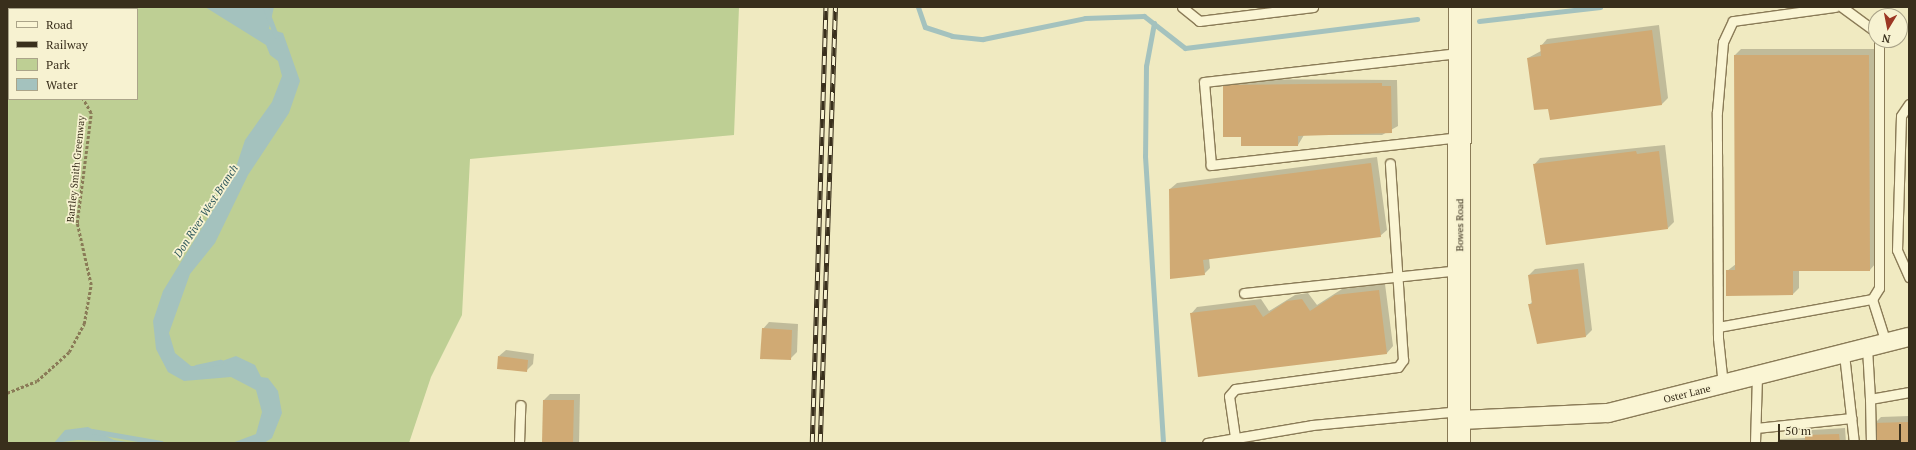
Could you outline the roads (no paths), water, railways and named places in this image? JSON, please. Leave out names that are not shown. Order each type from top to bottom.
[{"type":"street","name":"Bowes Road","points":[[1460,7],[1460,443]]},
{"type":"street","name":"Oster Lane","points":[[1460,416],[1608,413],[1757,377],[1909,337]]},
{"type":"lane","points":[[1182,7],[1199,21],[1314,7]]},
{"type":"lane","points":[[1723,385],[1718,327],[1717,112],[1723,42],[1732,22],[1835,7]]},
{"type":"lane","points":[[1842,7],[1868,26]]},
{"type":"lane","points":[[1718,327],[1872,299],[1879,288],[1879,48]]},
{"type":"lane","points":[[1460,54],[1204,82],[1211,165],[1460,137]]},
{"type":"lane","points":[[1909,104],[1901,116],[1897,250],[1909,272],[1909,277]]},
{"type":"lane","points":[[1235,437],[1229,396],[1235,389],[1398,367],[1405,353],[1390,163]]},
{"type":"lane","points":[[1244,293],[1460,270]]},
{"type":"lane","points":[[1872,299],[1886,343]]},
{"type":"lane","points":[[1867,348],[1871,443]]},
{"type":"lane","points":[[1844,354],[1854,443]]},
{"type":"lane","points":[[1755,443],[1757,377]]},
{"type":"lane","points":[[1870,399],[1909,392]]},
{"type":"lane","points":[[519,443],[520,405]]},
{"type":"lane","points":[[1207,443],[1312,425],[1460,416]]},
{"type":"lane","points":[[1756,428],[1852,418]]},
{"type":"water","points":[[205,7],[274,7],[269,29],[283,33],[300,81],[289,113],[248,175],[215,243],[190,274],[169,333],[175,353],[191,366],[208,366],[236,356],[255,365],[261,377],[268,378],[278,391],[282,413],[272,438],[264,443],[232,443],[256,434],[262,412],[256,390],[231,377],[184,381],[168,372],[156,349],[153,321],[163,291],[232,179],[245,140],[272,102],[282,76],[278,61],[270,55],[266,45]]},
{"type":"water","points":[[88,427],[114,440],[134,443],[78,440],[54,443],[65,430]]},
{"type":"waterway","name":"Don River West Branch","points":[[265,7],[276,36]]},
{"type":"waterway","points":[[918,7],[925,27],[952,36],[983,39],[1085,18],[1144,16],[1185,48],[1417,19]]},
{"type":"waterway","points":[[1479,21],[1600,7]]},
{"type":"waterway","points":[[1154,23],[1146,66],[1145,156],[1163,443]]},
{"type":"waterway","name":"Don River West Branch","points":[[196,367],[220,362]]},
{"type":"waterway","name":"Don River West Branch","points":[[92,431],[161,443]]},
{"type":"railway","points":[[812,443],[826,7]]},
{"type":"railway","points":[[820,443],[835,7]]}]
